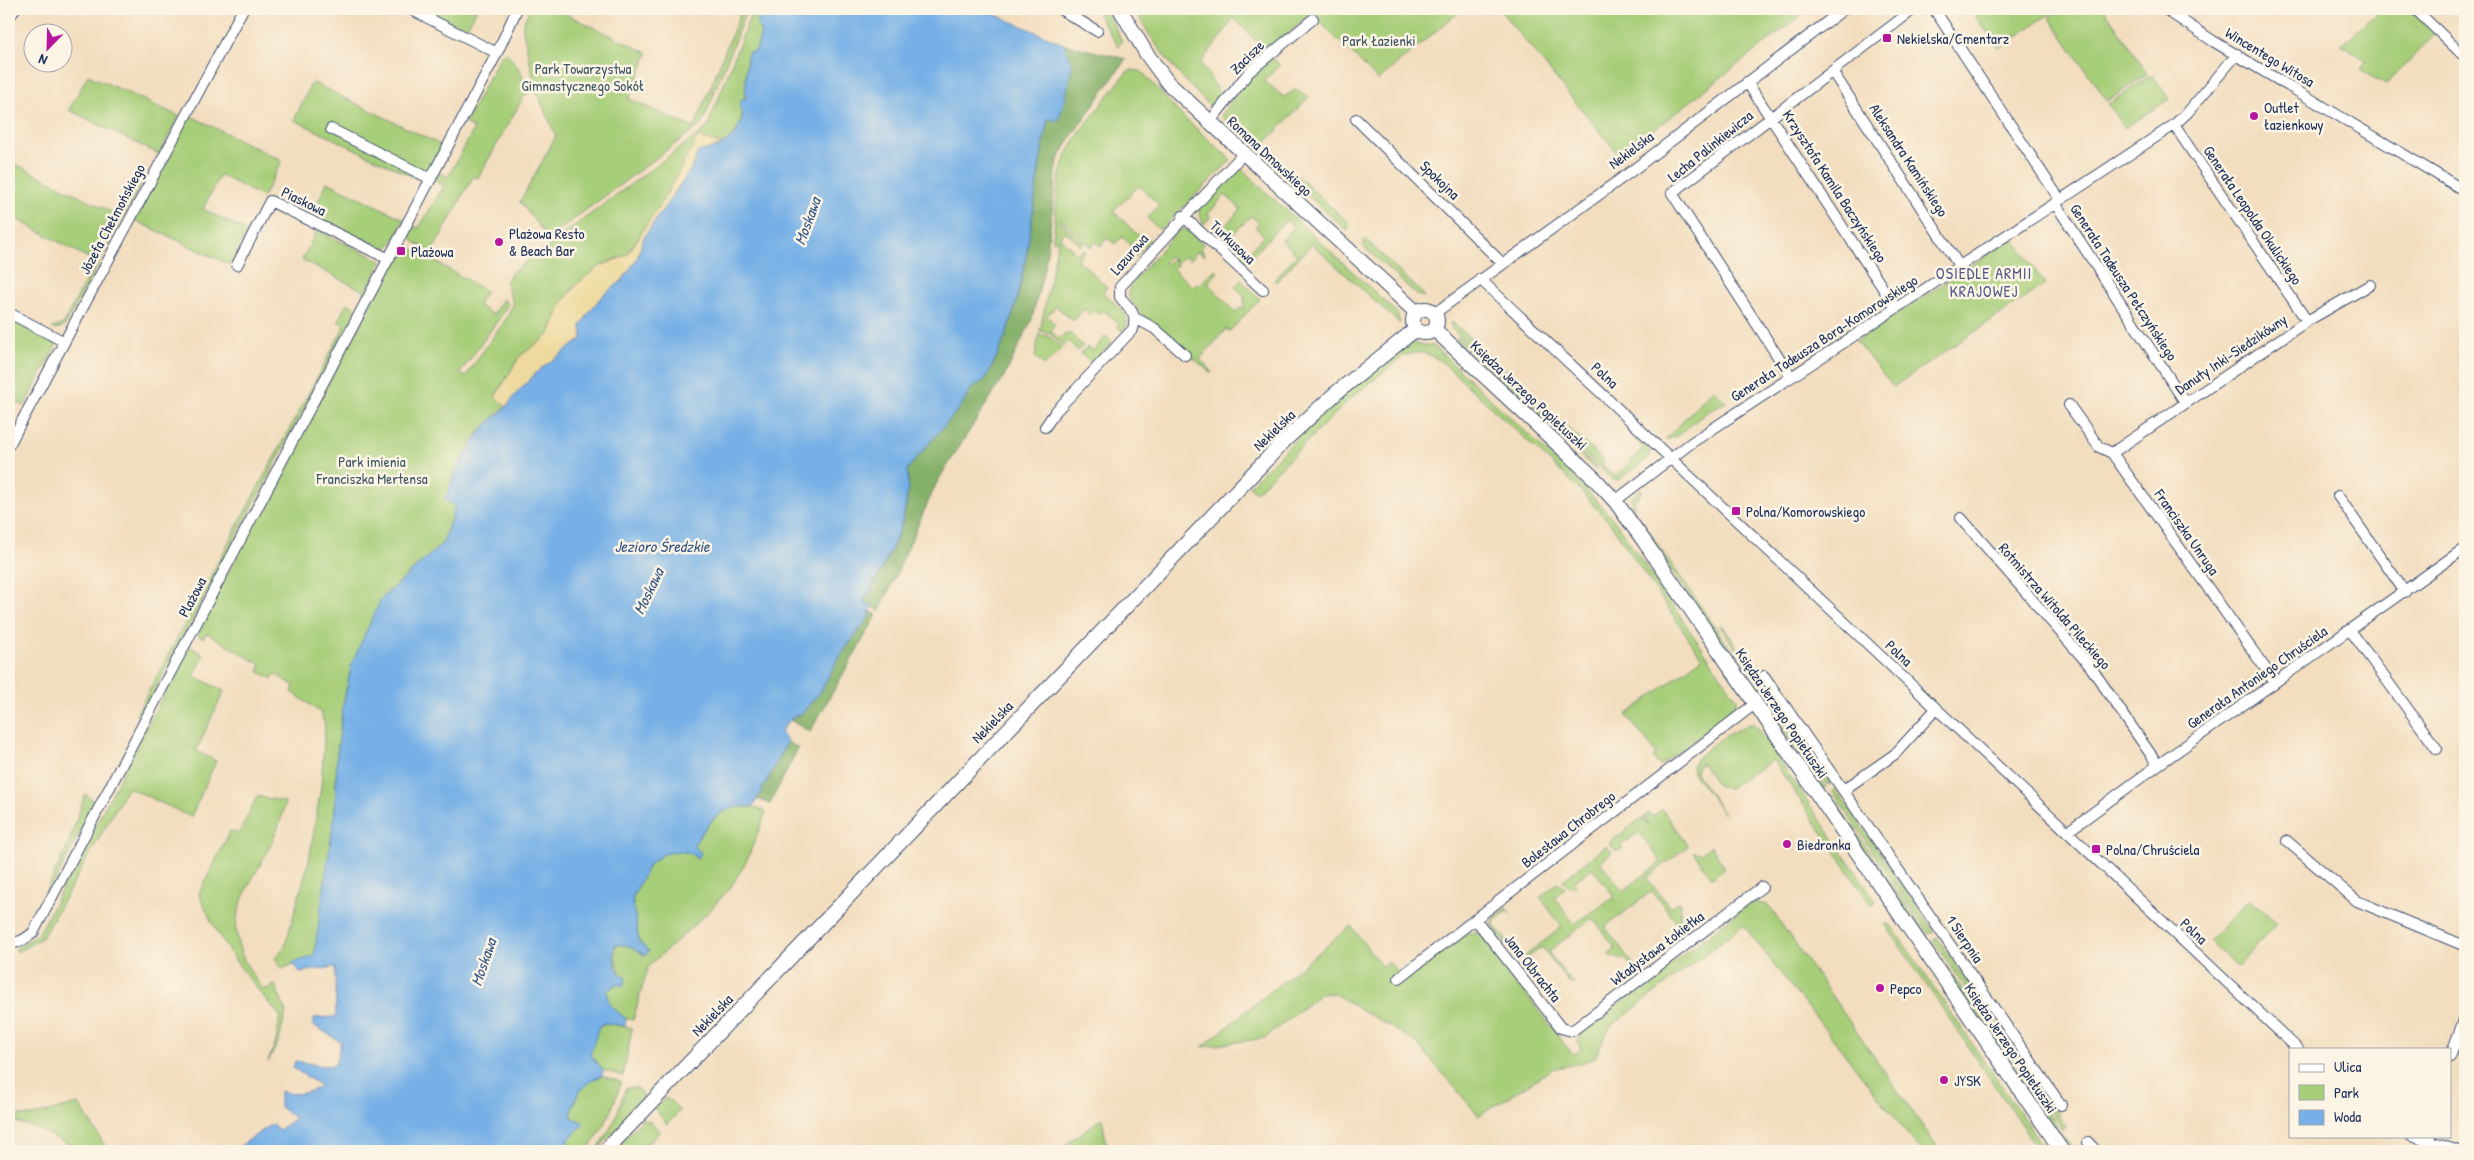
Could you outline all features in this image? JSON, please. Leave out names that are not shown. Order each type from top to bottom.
[{"type":"street","points":[[9,18],[15,9]]},
{"type":"street","name":"Józefa Chełmońskiego","points":[[9,445],[63,341],[243,9]]},
{"type":"street","points":[[410,9],[497,53]]},
{"type":"street","name":"Plażowa","points":[[9,945],[23,940],[33,933],[389,260],[497,53],[517,9]]},
{"type":"street","points":[[1060,9],[1097,31]]},
{"type":"street","name":"Romana Dmowskiego","points":[[1120,9],[1146,53],[1163,75],[1209,123],[1416,312]]},
{"type":"street","name":"Nekielska","points":[[1435,313],[1629,173],[1844,9]]},
{"type":"street","name":"Lecha Palinkiewicza","points":[[1791,377],[1672,193],[1914,9]]},
{"type":"street","name":"Generała Tadeusza Pełczyńskiego","points":[[1934,9],[2185,402]]},
{"type":"street","name":"Wincentego Witosa","points":[[2165,9],[2465,191]]},
{"type":"street","points":[[2415,9],[2465,57]]},
{"type":"street","name":"Zacisze","points":[[1209,123],[1249,72],[1313,20]]},
{"type":"street","name":"Generała Tadeusza Bora-Komorowskiego","points":[[1615,501],[1671,458],[1791,377],[2174,125],[2188,112],[2237,54]]},
{"type":"street","name":"Aleksandra Kamińskiego","points":[[1832,71],[1960,266]]},
{"type":"street","name":"Krzysztofa Kamila Baczyńskiego","points":[[1747,82],[1772,117],[1896,308]]},
{"type":"street","name":"Spokojna","points":[[1356,119],[1502,263]]},
{"type":"street","name":"Generała Leopolda Okulickiego","points":[[2174,125],[2308,321]]},
{"type":"street","points":[[331,129],[431,179]]},
{"type":"street","name":"Lazurowa","points":[[1135,318],[1120,297],[1120,287],[1183,216],[1243,154]]},
{"type":"street","name":"Piaskowa","points":[[236,264],[270,201],[389,260]]},
{"type":"street","name":"Turkusowa","points":[[1183,216],[1263,290]]},
{"type":"street","name":"Polna","points":[[1480,279],[2297,1048]]},
{"type":"street","name":"Danuty Inki-Siedzikówny","points":[[2112,453],[2185,402],[2308,321],[2370,285]]},
{"type":"street","points":[[1428,308],[1435,313],[1438,320],[1434,330],[1423,333],[1416,329],[1413,319],[1416,312],[1428,308]]},
{"type":"street","points":[[9,312],[63,341]]},
{"type":"street","points":[[1046,427],[1056,412],[1130,333],[1135,318],[1154,328],[1185,355]]},
{"type":"street","name":"Nekielska","points":[[605,1151],[1287,438],[1336,393],[1416,329]]},
{"type":"street","name":"Księdza Jerzego Popiełuszki","points":[[1434,330],[1560,445],[1615,501],[1756,703],[2062,1151]]},
{"type":"street","name":"Franciszka Unruga","points":[[2070,405],[2099,448],[2112,453],[2275,682]]},
{"type":"street","points":[[2338,496],[2405,592]]},
{"type":"street","name":"Rotmistrza Witolda Pileckiego","points":[[1961,518],[2090,666],[2158,765]]},
{"type":"street","name":"Generała Antoniego Chruściela","points":[[2067,832],[2275,682],[2463,554]]},
{"type":"street","points":[[2350,630],[2437,749]]},
{"type":"street","name":"1 Sierpnia","points":[[1764,676],[1845,789],[2061,1105]]},
{"type":"street","name":"Bolesława Chrobrego","points":[[1399,978],[1756,703]]},
{"type":"street","points":[[1845,789],[1895,754],[1936,709]]},
{"type":"street","points":[[2287,841],[2357,901],[2465,946]]},
{"type":"street","name":"Władysława Łokietka","points":[[1568,1031],[1575,1030],[1762,887]]},
{"type":"street","name":"Jana Olbrachta","points":[[1476,920],[1561,1028],[1568,1031]]},
{"type":"street","points":[[2452,1052],[2465,1017]]},
{"type":"street","points":[[2416,1138],[2459,1151]]},
{"type":"street","points":[[2088,1142],[2096,1151]]},
{"type":"green space","points":[[425,9],[477,9],[466,29]]},
{"type":"green space","name":"Park Towarzystwa Gimnastycznego Sokół","points":[[530,9],[555,9],[648,53],[629,99],[694,128],[710,88],[715,91],[702,124],[548,238],[520,202],[556,136],[536,90],[523,31],[523,23]]},
{"type":"green space","points":[[742,9],[747,9],[716,88],[711,86]]},
{"type":"green space","name":"Park imienia Franciszka Mertensa","points":[[753,9],[752,16],[759,18],[757,25],[761,33],[756,51],[747,56],[745,99],[740,107],[741,119],[738,129],[723,145],[698,138],[663,200],[625,257],[617,258],[598,267],[572,289],[558,311],[550,334],[520,356],[495,396],[506,407],[476,437],[455,474],[446,500],[455,506],[443,543],[381,599],[352,663],[343,705],[337,755],[335,811],[322,916],[314,956],[282,969],[275,958],[285,946],[309,861],[321,788],[325,726],[321,713],[292,692],[294,686],[275,674],[272,679],[258,671],[261,665],[207,633],[203,638],[199,636],[198,630],[403,243],[486,291],[478,305],[493,315],[503,299],[508,303],[503,313],[460,373],[465,377],[508,316],[513,304],[506,283],[511,273],[707,128]]},
{"type":"green space","points":[[1095,9],[1105,9],[1122,41],[1118,46]]},
{"type":"green space","name":"Park Łazienki","points":[[1135,9],[1458,9],[1460,11],[1378,80],[1312,14],[1266,51],[1234,18],[1201,63],[1223,99],[1214,110],[1170,63],[1151,37]]},
{"type":"green space","points":[[1499,9],[1809,9],[1620,156]]},
{"type":"green space","points":[[1970,9],[2057,9],[1999,48]]},
{"type":"green space","points":[[2061,9],[2104,9],[2148,74],[2107,101],[2049,17]]},
{"type":"green space","points":[[2382,9],[2413,9],[2437,31],[2386,85],[2361,70],[2366,60],[2341,45]]},
{"type":"green space","points":[[1064,44],[1126,59],[1071,137],[1058,160],[1046,260],[1032,319],[1006,373],[937,482],[880,611],[864,602],[881,572],[902,522],[908,487],[907,470],[961,406],[971,389],[985,379],[1000,349],[1012,318],[1027,252],[1048,119],[1058,121],[1072,65]]},
{"type":"green space","points":[[507,53],[519,69],[529,93],[524,96],[478,178],[473,177],[432,252],[414,242],[409,235],[414,226],[419,228],[444,186],[435,180],[439,172],[448,177],[474,129],[465,123],[501,55]]},
{"type":"green space","points":[[1273,58],[1280,65],[1264,81],[1284,97],[1296,89],[1309,97],[1263,145],[1273,154],[1266,158],[1221,116],[1248,77]]},
{"type":"green space","points":[[1132,70],[1140,71],[1144,74],[1180,114],[1231,160],[1160,230],[1147,218],[1159,205],[1139,186],[1113,211],[1141,238],[1145,235],[1150,240],[1145,246],[1143,243],[1140,246],[1142,249],[1130,262],[1126,258],[1134,248],[1122,237],[1115,244],[1107,238],[1100,246],[1096,242],[1091,247],[1060,219],[1060,222],[1084,243],[1081,246],[1065,231],[1060,236],[1061,239],[1077,254],[1083,249],[1085,251],[1077,259],[1107,287],[1103,292],[1126,314],[1126,326],[1122,331],[1117,326],[1119,324],[1103,310],[1099,314],[1094,310],[1090,314],[1084,309],[1073,321],[1056,306],[1047,316],[1055,324],[1050,330],[1059,339],[1065,333],[1067,335],[1070,333],[1083,346],[1078,351],[1068,341],[1063,346],[1049,333],[1040,331],[1058,241],[1053,240],[1059,182],[1063,164],[1074,142],[1127,72]]},
{"type":"green space","points":[[88,75],[179,116],[159,154],[69,110]]},
{"type":"green space","points":[[2152,75],[2169,99],[2125,128],[2108,104]]},
{"type":"green space","points":[[312,82],[443,146],[424,182],[294,120]]},
{"type":"green space","points":[[189,115],[282,161],[263,197],[220,175],[203,209],[248,232],[230,265],[132,219]]},
{"type":"green space","points":[[9,161],[120,216],[137,183],[141,184],[65,326],[54,330],[52,328],[63,324],[96,262],[9,215]]},
{"type":"green space","points":[[1284,164],[1350,224],[1347,231],[1281,171]]},
{"type":"green space","points":[[1237,165],[1397,313],[1400,324],[1312,244],[1276,282],[1274,280],[1297,255],[1282,240],[1294,227],[1286,220],[1245,264],[1236,256],[1241,251],[1246,255],[1264,236],[1255,227],[1259,223],[1251,216],[1228,239],[1230,241],[1225,246],[1215,236],[1241,209],[1225,195],[1208,214],[1210,217],[1203,225],[1198,208]]},
{"type":"green space","points":[[327,182],[404,219],[392,244],[383,249],[378,249],[312,215]]},
{"type":"green space","points":[[1182,229],[1192,231],[1192,234],[1203,244],[1201,248],[1205,256],[1197,251],[1190,260],[1185,256],[1177,263],[1170,256],[1164,262],[1166,264],[1172,259],[1177,265],[1173,269],[1193,287],[1198,283],[1200,284],[1215,269],[1218,272],[1208,283],[1236,313],[1240,308],[1244,308],[1244,295],[1235,287],[1241,280],[1260,299],[1230,331],[1226,329],[1200,359],[1212,371],[1211,373],[1138,311],[1128,295],[1130,285],[1177,231]]},
{"type":"green space","points":[[317,230],[382,261],[366,292],[302,260]]},
{"type":"green space","points":[[2013,238],[2045,284],[1893,387],[1856,341]]},
{"type":"green space","points":[[1365,239],[1424,297],[1417,295],[1362,245]]},
{"type":"green space","points":[[347,303],[357,309],[140,719],[136,715],[345,325],[338,321]]},
{"type":"green space","points":[[9,318],[57,344],[24,406],[9,398]]},
{"type":"green space","points":[[1452,322],[1604,461],[1602,465],[1616,477],[1643,448],[1636,441],[1637,436],[1650,451],[1647,460],[1619,480],[1612,479],[1453,330],[1450,323]]},
{"type":"green space","points":[[1039,334],[1048,336],[1062,348],[1044,366],[1035,357]]},
{"type":"green space","points":[[1106,336],[1112,342],[1092,364],[1080,353],[1088,347],[1093,351]]},
{"type":"green space","points":[[1459,338],[1596,467],[1596,470],[1455,339]]},
{"type":"green space","points":[[1414,342],[1418,345],[1433,345],[1579,482],[1613,519],[1737,699],[1736,704],[1728,714],[1660,766],[1653,758],[1657,754],[1626,715],[1702,658],[1610,523],[1576,486],[1442,362],[1422,353],[1413,353],[1402,357],[1351,398],[1256,492],[1249,486],[1320,415],[1403,343],[1406,346]]},
{"type":"green space","points":[[1713,389],[1726,402],[1708,411],[1677,436],[1665,440]]},
{"type":"green space","points":[[1641,488],[1642,491],[1634,502],[1634,510],[1826,787],[1822,789],[1631,512],[1631,498]]},
{"type":"green space","points":[[871,611],[877,615],[810,732],[790,720],[802,713],[821,691],[837,660],[869,617]]},
{"type":"green space","points":[[1722,625],[1832,783],[1828,785],[1720,626]]},
{"type":"green space","points":[[189,646],[204,655],[194,676],[224,691],[196,751],[216,761],[191,817],[128,787],[42,938],[17,952],[16,948],[38,935]]},
{"type":"green space","points":[[1749,724],[1754,724],[1876,901],[1872,906],[1773,760],[1728,789],[1717,785],[1702,763],[1697,767],[1696,773],[1724,814],[1693,773],[1692,766],[1702,754],[1726,736]]},
{"type":"green space","points":[[787,742],[798,748],[770,804],[755,798],[772,774]]},
{"type":"green space","points":[[1836,789],[1934,931],[1929,934],[1832,791]]},
{"type":"green space","points":[[1829,793],[1927,935],[1923,938],[1826,795]]},
{"type":"green space","points":[[85,794],[95,802],[37,918],[28,929],[69,843]]},
{"type":"green space","points":[[257,796],[285,802],[277,829],[244,895],[238,916],[237,938],[245,962],[264,990],[275,985],[286,1012],[279,1041],[268,1062],[276,1041],[280,1016],[234,959],[216,929],[199,894],[230,831],[239,834]]},
{"type":"green space","points":[[742,806],[753,807],[766,812],[746,862],[731,887],[706,914],[648,967],[633,1020],[626,1019],[609,1004],[607,990],[616,984],[621,975],[614,956],[615,945],[626,945],[645,955],[639,942],[632,898],[650,863],[664,854],[677,851],[690,853],[697,859],[693,846],[708,825],[725,811]]},
{"type":"green space","points":[[1662,809],[1688,846],[1647,878],[1670,907],[1678,902],[1681,904],[1680,917],[1689,932],[1671,945],[1670,943],[1684,932],[1652,891],[1605,927],[1637,969],[1654,957],[1637,971],[1625,959],[1611,957],[1609,954],[1616,949],[1592,918],[1548,952],[1572,983],[1576,982],[1574,984],[1569,983],[1542,947],[1520,963],[1493,927],[1493,918],[1506,908],[1511,914],[1507,911],[1494,921],[1494,925],[1521,959],[1562,927],[1540,897],[1559,882],[1565,888],[1554,897],[1574,924],[1615,897],[1592,868],[1573,882],[1576,885],[1573,887],[1571,885],[1569,887],[1563,880],[1606,846],[1612,852],[1600,862],[1623,891],[1661,862],[1639,832],[1620,846],[1623,849],[1616,851],[1609,843],[1642,818],[1648,825],[1644,817],[1649,813],[1652,817]]},
{"type":"green space","points":[[1711,846],[1725,868],[1712,878],[1693,852],[1701,853]]},
{"type":"green space","points":[[2249,899],[2277,923],[2237,967],[2209,941]]},
{"type":"green space","points":[[1752,902],[1768,905],[1940,1151],[1921,1151],[1743,925],[1609,1028],[1595,1057],[1584,1062],[1552,1069],[1479,1116],[1416,1042],[1333,993],[1320,994],[1265,1038],[1202,1047],[1351,926],[1382,967],[1389,962],[1404,980],[1468,933],[1479,933],[1573,1055],[1581,1049],[1578,1041],[1583,1031]]},
{"type":"green space","points":[[1885,924],[1891,925],[2046,1151],[2040,1151],[2031,1139]]},
{"type":"green space","points":[[1937,937],[2020,1058],[2016,1061],[1933,940]]},
{"type":"green space","points":[[1930,942],[2074,1151],[2069,1151],[2063,1143],[1927,944]]},
{"type":"green space","points":[[605,1023],[632,1028],[623,1076],[603,1070],[590,1055],[596,1033]]},
{"type":"green space","points":[[2024,1063],[2066,1127],[2063,1130],[2019,1066]]},
{"type":"green space","points":[[602,1076],[621,1082],[607,1119],[586,1151],[563,1151],[569,1139],[583,1123],[570,1117],[576,1097],[584,1086],[595,1078]]},
{"type":"green space","points":[[626,1088],[638,1088],[645,1100],[597,1150],[614,1122]]},
{"type":"green space","points":[[665,1098],[671,1101],[680,1111],[667,1124],[654,1108]]},
{"type":"green space","points":[[79,1104],[108,1151],[81,1151],[36,1128],[9,1120],[9,1115],[32,1116]]},
{"type":"green space","points":[[1102,1118],[1106,1142],[1113,1151],[1071,1151],[1066,1144]]},
{"type":"green space","points":[[643,1119],[649,1121],[660,1131],[641,1151],[615,1151],[614,1149]]},
{"type":"sand","points":[[698,137],[723,145],[698,152],[691,169],[644,237],[637,259],[622,281],[602,296],[590,311],[581,326],[583,339],[539,370],[506,407],[495,397],[520,356],[550,334],[562,303],[577,284],[598,267],[627,255],[663,200]]},
{"type":"water","name":"Jezioro Średzkie","points":[[767,9],[982,9],[1064,44],[1072,65],[1066,95],[1058,121],[1048,119],[1027,252],[1012,318],[1000,349],[985,379],[971,389],[961,406],[907,470],[908,487],[902,521],[889,555],[864,601],[872,606],[869,617],[837,660],[821,691],[802,713],[792,717],[781,731],[787,742],[753,807],[732,808],[724,811],[710,822],[693,846],[701,852],[698,859],[690,853],[677,851],[664,854],[650,863],[632,898],[639,942],[649,951],[645,955],[626,945],[615,945],[615,964],[619,972],[626,978],[623,986],[616,984],[607,991],[609,1004],[626,1019],[625,1026],[605,1023],[599,1026],[590,1055],[603,1070],[602,1076],[595,1078],[584,1086],[576,1097],[571,1117],[584,1123],[569,1139],[563,1151],[233,1151],[272,1124],[279,1130],[295,1118],[280,1107],[280,1091],[301,1093],[321,1086],[293,1068],[295,1061],[324,1066],[335,1065],[341,1042],[313,1025],[314,1018],[336,1017],[335,967],[300,972],[292,963],[314,956],[335,811],[337,755],[343,705],[352,663],[381,599],[443,543],[455,506],[445,500],[455,472],[482,430],[507,406],[539,370],[582,339],[581,326],[590,311],[602,296],[622,281],[637,259],[644,237],[691,169],[698,152],[719,147],[736,134],[743,117],[740,107],[741,99],[745,99],[747,56],[749,52],[756,51],[761,33],[757,24],[759,18],[767,15]]},
{"type":"place","name":"Nekielska/Cmentarz","points":[[1887,38]]},
{"type":"place","name":"Outlet łazienkowy","points":[[2254,116]]},
{"type":"place","name":"Plażowa Resto & Beach Bar","points":[[499,242]]},
{"type":"place","name":"Plażowa","points":[[401,251]]},
{"type":"place","name":"Polna/Komorowskiego","points":[[1736,511]]},
{"type":"place","name":"Biedronka","points":[[1787,844]]},
{"type":"place","name":"Polna/Chruściela","points":[[2096,849]]},
{"type":"place","name":"Pepco","points":[[1880,988]]},
{"type":"place","name":"JYSK","points":[[1944,1080]]},
{"type":"district","name":"OSIEDLE ARMII KRAJOWEJ","points":[[1984,282]]},
{"type":"water label","name":"Moskawa","points":[[807,221]]},
{"type":"water label","name":"Moskawa","points":[[648,591]]},
{"type":"water label","name":"Moskawa","points":[[483,962]]}]
